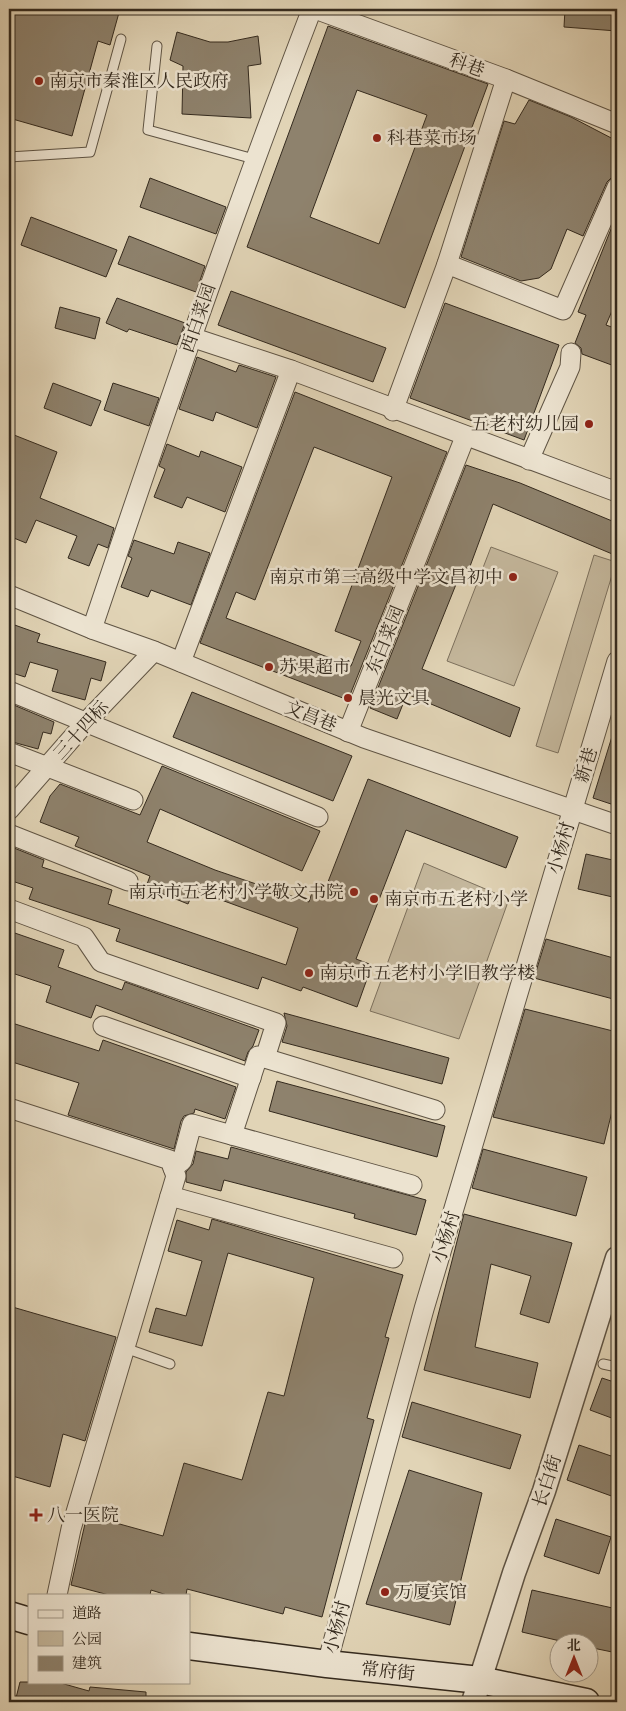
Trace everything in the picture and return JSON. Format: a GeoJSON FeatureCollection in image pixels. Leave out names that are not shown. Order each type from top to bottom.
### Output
{"type":"FeatureCollection","features":[{"type":"Feature","properties":{"kind":"main road"},"geometry":{"type":"LineString","coordinates":[[9,1615],[28,1621]]}},
{"type":"Feature","properties":{"kind":"main road","name":"常府街"},"geometry":{"type":"LineString","coordinates":[[190,1646],[327,1664],[477,1691],[586,1702]]}},
{"type":"Feature","properties":{"kind":"street","name":"科巷"},"geometry":{"type":"LineString","coordinates":[[313,9],[506,79],[617,124]]}},
{"type":"Feature","properties":{"kind":"street","name":"西白菜园"},"geometry":{"type":"LineString","coordinates":[[92,629],[254,160],[313,9]]}},
{"type":"Feature","properties":{"kind":"street"},"geometry":{"type":"LineString","coordinates":[[394,410],[448,264],[506,79]]}},
{"type":"Feature","properties":{"kind":"street"},"geometry":{"type":"LineString","coordinates":[[448,264],[563,310],[617,187]]}},
{"type":"Feature","properties":{"kind":"street"},"geometry":{"type":"LineString","coordinates":[[191,338],[291,370],[465,437],[617,492]]}},
{"type":"Feature","properties":{"kind":"street"},"geometry":{"type":"LineString","coordinates":[[529,460],[570,367],[571,353]]}},
{"type":"Feature","properties":{"kind":"street"},"geometry":{"type":"LineString","coordinates":[[181,662],[291,370]]}},
{"type":"Feature","properties":{"kind":"street","name":"东白菜园"},"geometry":{"type":"LineString","coordinates":[[348,732],[465,437]]}},
{"type":"Feature","properties":{"kind":"street","name":"文昌巷"},"geometry":{"type":"LineString","coordinates":[[9,595],[92,629],[154,651],[348,732],[571,811],[617,825]]}},
{"type":"Feature","properties":{"kind":"street","name":"三十四标"},"geometry":{"type":"LineString","coordinates":[[9,810],[87,721],[154,651]]}},
{"type":"Feature","properties":{"kind":"street","name":"新巷"},"geometry":{"type":"LineString","coordinates":[[571,811],[617,661]]}},
{"type":"Feature","properties":{"kind":"street"},"geometry":{"type":"LineString","coordinates":[[9,691],[87,721],[318,817]]}},
{"type":"Feature","properties":{"kind":"street"},"geometry":{"type":"LineString","coordinates":[[9,752],[134,800]]}},
{"type":"Feature","properties":{"kind":"street","name":"小杨村"},"geometry":{"type":"LineString","coordinates":[[327,1664],[424,1309],[571,811]]}},
{"type":"Feature","properties":{"kind":"street"},"geometry":{"type":"LineString","coordinates":[[9,834],[128,881]]}},
{"type":"Feature","properties":{"kind":"street"},"geometry":{"type":"LineString","coordinates":[[9,909],[84,937],[101,962],[276,1023],[265,1058]]}},
{"type":"Feature","properties":{"kind":"street"},"geometry":{"type":"LineString","coordinates":[[103,1026],[251,1078]]}},
{"type":"Feature","properties":{"kind":"street"},"geometry":{"type":"LineString","coordinates":[[232,1135],[258,1056],[435,1110]]}},
{"type":"Feature","properties":{"kind":"street"},"geometry":{"type":"LineString","coordinates":[[9,1108],[170,1160],[176,1176],[71,1529],[57,1594]]}},
{"type":"Feature","properties":{"kind":"street"},"geometry":{"type":"LineString","coordinates":[[173,1168],[182,1161],[192,1124],[412,1185]]}},
{"type":"Feature","properties":{"kind":"street"},"geometry":{"type":"LineString","coordinates":[[170,1196],[394,1258]]}},
{"type":"Feature","properties":{"kind":"street","name":"长白街"},"geometry":{"type":"LineString","coordinates":[[477,1691],[514,1573],[544,1491],[617,1258]]}},
{"type":"Feature","properties":{"kind":"lane"},"geometry":{"type":"LineString","coordinates":[[9,157],[90,152],[122,39]]}},
{"type":"Feature","properties":{"kind":"lane"},"geometry":{"type":"LineString","coordinates":[[157,46],[148,130],[254,160]]}},
{"type":"Feature","properties":{"kind":"lane"},"geometry":{"type":"LineString","coordinates":[[125,1348],[170,1364]]}},
{"type":"Feature","properties":{"kind":"lane"},"geometry":{"type":"LineString","coordinates":[[603,1364],[617,1367]]}},
{"type":"Feature","properties":{"kind":"green space"},"geometry":{"type":"Polygon","coordinates":[[[491,547],[558,572],[514,686],[447,661],[491,547]]]}},
{"type":"Feature","properties":{"kind":"green space"},"geometry":{"type":"Polygon","coordinates":[[[594,555],[616,562],[558,753],[536,746],[594,555]]]}},
{"type":"Feature","properties":{"kind":"green space"},"geometry":{"type":"Polygon","coordinates":[[[424,863],[509,899],[459,1039],[370,1011],[424,863]]]}},
{"type":"Feature","properties":{"kind":"building"},"geometry":{"type":"Polygon","coordinates":[[[9,9],[120,9],[110,45],[98,41],[72,136],[9,118],[9,9]]]}},
{"type":"Feature","properties":{"kind":"building"},"geometry":{"type":"Polygon","coordinates":[[[565,9],[617,9],[617,31],[564,27],[565,9]]]}},
{"type":"Feature","properties":{"kind":"building","name":"科巷菜市场"},"geometry":{"type":"Polygon","coordinates":[[[328,26],[488,84],[405,308],[247,247],[328,26]],[[357,90],[310,217],[379,244],[427,115],[357,90]]]}},
{"type":"Feature","properties":{"kind":"building"},"geometry":{"type":"Polygon","coordinates":[[[177,32],[210,42],[228,42],[258,36],[261,64],[248,66],[251,118],[182,114],[183,66],[170,60],[177,32]]]}},
{"type":"Feature","properties":{"kind":"building"},"geometry":{"type":"Polygon","coordinates":[[[529,100],[571,117],[617,141],[617,176],[607,182],[583,236],[567,229],[551,269],[539,278],[521,281],[461,257],[504,121],[515,124],[529,100]]]}},
{"type":"Feature","properties":{"kind":"building"},"geometry":{"type":"Polygon","coordinates":[[[150,178],[226,207],[216,234],[140,207],[150,178]]]}},
{"type":"Feature","properties":{"kind":"building"},"geometry":{"type":"Polygon","coordinates":[[[617,214],[617,299],[606,325],[617,329],[617,367],[582,354],[581,348],[575,343],[586,315],[578,312],[617,214]]]}},
{"type":"Feature","properties":{"kind":"building"},"geometry":{"type":"Polygon","coordinates":[[[31,217],[117,250],[106,277],[21,245],[31,217]]]}},
{"type":"Feature","properties":{"kind":"building"},"geometry":{"type":"Polygon","coordinates":[[[129,236],[205,266],[196,292],[118,264],[129,236]]]}},
{"type":"Feature","properties":{"kind":"building"},"geometry":{"type":"Polygon","coordinates":[[[231,291],[386,348],[373,382],[218,325],[231,291]]]}},
{"type":"Feature","properties":{"kind":"building"},"geometry":{"type":"Polygon","coordinates":[[[117,298],[185,323],[177,345],[129,329],[127,332],[106,323],[117,298]]]}},
{"type":"Feature","properties":{"kind":"building"},"geometry":{"type":"Polygon","coordinates":[[[445,303],[559,345],[524,440],[410,398],[445,303]]]}},
{"type":"Feature","properties":{"kind":"building"},"geometry":{"type":"Polygon","coordinates":[[[60,307],[100,318],[95,339],[55,328],[60,307]]]}},
{"type":"Feature","properties":{"kind":"building"},"geometry":{"type":"Polygon","coordinates":[[[197,357],[236,372],[239,365],[276,377],[257,428],[216,412],[213,421],[179,409],[197,357]]]}},
{"type":"Feature","properties":{"kind":"building"},"geometry":{"type":"Polygon","coordinates":[[[53,383],[101,401],[91,426],[44,408],[53,383]]]}},
{"type":"Feature","properties":{"kind":"building"},"geometry":{"type":"Polygon","coordinates":[[[113,383],[159,398],[149,426],[104,410],[113,383]]]}},
{"type":"Feature","properties":{"kind":"building"},"geometry":{"type":"Polygon","coordinates":[[[295,392],[447,452],[348,700],[200,643],[295,392]],[[314,447],[255,600],[236,592],[226,618],[351,666],[361,641],[335,631],[392,477],[314,447]]]}},
{"type":"Feature","properties":{"kind":"building"},"geometry":{"type":"Polygon","coordinates":[[[9,433],[57,452],[40,498],[114,528],[108,548],[98,544],[89,566],[68,558],[77,536],[36,520],[26,543],[9,536],[9,433]]]}},
{"type":"Feature","properties":{"kind":"building"},"geometry":{"type":"Polygon","coordinates":[[[167,444],[199,457],[201,451],[242,467],[225,512],[187,497],[182,508],[154,497],[165,469],[159,466],[167,444]]]}},
{"type":"Feature","properties":{"kind":"building"},"geometry":{"type":"Polygon","coordinates":[[[466,465],[520,483],[617,523],[617,556],[493,504],[469,569],[463,567],[422,669],[520,708],[510,737],[407,694],[397,719],[370,708],[466,465]]]}},
{"type":"Feature","properties":{"kind":"building"},"geometry":{"type":"Polygon","coordinates":[[[134,540],[174,554],[178,542],[210,553],[191,605],[151,590],[148,597],[121,587],[132,558],[128,556],[134,540]]]}},
{"type":"Feature","properties":{"kind":"building"},"geometry":{"type":"Polygon","coordinates":[[[9,623],[40,634],[37,642],[106,662],[101,681],[91,678],[85,700],[52,691],[58,670],[30,662],[25,677],[9,672],[9,623]]]}},
{"type":"Feature","properties":{"kind":"building"},"geometry":{"type":"Polygon","coordinates":[[[192,692],[352,756],[333,801],[173,737],[192,692]]]}},
{"type":"Feature","properties":{"kind":"building"},"geometry":{"type":"Polygon","coordinates":[[[9,703],[54,722],[51,734],[43,732],[38,749],[9,741],[9,703]]]}},
{"type":"Feature","properties":{"kind":"building"},"geometry":{"type":"Polygon","coordinates":[[[614,730],[617,730],[617,806],[593,798],[614,730]]]}},
{"type":"Feature","properties":{"kind":"building"},"geometry":{"type":"Polygon","coordinates":[[[162,766],[320,831],[302,871],[160,809],[147,842],[215,870],[309,902],[315,883],[326,887],[368,779],[518,837],[506,868],[406,830],[356,959],[372,965],[357,1007],[303,987],[301,991],[262,977],[258,989],[116,941],[120,929],[29,899],[33,888],[9,880],[9,846],[44,860],[42,867],[112,890],[108,904],[286,965],[298,928],[194,890],[188,904],[146,887],[150,876],[75,846],[79,837],[40,822],[50,796],[60,784],[140,815],[162,766]]]}},
{"type":"Feature","properties":{"kind":"building"},"geometry":{"type":"Polygon","coordinates":[[[586,854],[617,861],[617,898],[578,889],[586,854]]]}},
{"type":"Feature","properties":{"kind":"building"},"geometry":{"type":"Polygon","coordinates":[[[9,931],[64,950],[58,967],[122,990],[125,982],[259,1030],[253,1046],[248,1052],[245,1061],[96,1005],[91,1018],[46,1002],[51,986],[9,972],[9,931]]]}},
{"type":"Feature","properties":{"kind":"building"},"geometry":{"type":"Polygon","coordinates":[[[546,939],[617,959],[617,1000],[534,978],[546,939]]]}},
{"type":"Feature","properties":{"kind":"building"},"geometry":{"type":"Polygon","coordinates":[[[525,1009],[617,1032],[617,1091],[604,1144],[493,1117],[525,1009]]]}},
{"type":"Feature","properties":{"kind":"building"},"geometry":{"type":"Polygon","coordinates":[[[284,1013],[449,1058],[442,1084],[282,1042],[287,1026],[284,1013]]]}},
{"type":"Feature","properties":{"kind":"building"},"geometry":{"type":"Polygon","coordinates":[[[9,1022],[99,1051],[103,1040],[236,1087],[225,1119],[195,1109],[194,1113],[184,1116],[181,1121],[174,1149],[68,1115],[79,1083],[9,1061],[9,1022]]]}},
{"type":"Feature","properties":{"kind":"building"},"geometry":{"type":"Polygon","coordinates":[[[277,1081],[445,1126],[437,1157],[269,1111],[277,1081]]]}},
{"type":"Feature","properties":{"kind":"building"},"geometry":{"type":"Polygon","coordinates":[[[231,1147],[426,1200],[416,1235],[354,1218],[355,1214],[224,1180],[221,1191],[186,1182],[186,1172],[193,1164],[196,1151],[228,1159],[231,1147]]]}},
{"type":"Feature","properties":{"kind":"building"},"geometry":{"type":"Polygon","coordinates":[[[483,1149],[587,1177],[576,1216],[472,1188],[483,1149]]]}},
{"type":"Feature","properties":{"kind":"building"},"geometry":{"type":"Polygon","coordinates":[[[464,1214],[572,1243],[549,1323],[520,1314],[531,1276],[491,1264],[475,1347],[538,1363],[530,1398],[424,1370],[464,1214]]]}},
{"type":"Feature","properties":{"kind":"building"},"geometry":{"type":"Polygon","coordinates":[[[212,1219],[403,1275],[385,1337],[389,1338],[367,1418],[374,1420],[322,1617],[285,1607],[283,1614],[187,1589],[186,1594],[164,1594],[151,1590],[150,1594],[105,1594],[71,1585],[87,1515],[163,1536],[184,1463],[242,1480],[268,1392],[284,1396],[314,1278],[228,1253],[202,1346],[149,1332],[156,1308],[186,1316],[202,1261],[168,1251],[177,1220],[209,1230],[212,1219]]]}},
{"type":"Feature","properties":{"kind":"building","name":"八一医院"},"geometry":{"type":"Polygon","coordinates":[[[9,1306],[116,1337],[85,1441],[63,1434],[50,1487],[9,1475],[9,1306]]]}},
{"type":"Feature","properties":{"kind":"building"},"geometry":{"type":"Polygon","coordinates":[[[602,1378],[617,1383],[617,1420],[590,1410],[602,1378]]]}},
{"type":"Feature","properties":{"kind":"building"},"geometry":{"type":"Polygon","coordinates":[[[412,1402],[521,1435],[510,1469],[402,1437],[412,1402]]]}},
{"type":"Feature","properties":{"kind":"building"},"geometry":{"type":"Polygon","coordinates":[[[579,1445],[617,1458],[617,1498],[567,1480],[579,1445]]]}},
{"type":"Feature","properties":{"kind":"building"},"geometry":{"type":"Polygon","coordinates":[[[409,1470],[482,1493],[450,1625],[366,1604],[409,1470]]]}},
{"type":"Feature","properties":{"kind":"building"},"geometry":{"type":"Polygon","coordinates":[[[556,1519],[611,1537],[599,1574],[544,1556],[556,1519]]]}},
{"type":"Feature","properties":{"kind":"building"},"geometry":{"type":"Polygon","coordinates":[[[532,1590],[617,1609],[617,1653],[598,1649],[598,1634],[548,1634],[548,1638],[522,1632],[532,1590]]]}},
{"type":"Feature","properties":{"kind":"building"},"geometry":{"type":"Polygon","coordinates":[[[20,1682],[28,1682],[28,1684],[64,1684],[89,1691],[90,1687],[146,1692],[146,1702],[15,1702],[20,1682]]]}},
{"type":"Feature","properties":{"kind":"place","name":"南京市秦淮区人民政府"},"geometry":{"type":"Point","coordinates":[39,81]}},
{"type":"Feature","properties":{"kind":"place","name":"科巷菜市场"},"geometry":{"type":"Point","coordinates":[377,138]}},
{"type":"Feature","properties":{"kind":"place","name":"五老村幼儿园"},"geometry":{"type":"Point","coordinates":[589,424]}},
{"type":"Feature","properties":{"kind":"place","name":"南京市第三高级中学文昌初中"},"geometry":{"type":"Point","coordinates":[513,577]}},
{"type":"Feature","properties":{"kind":"place","name":"苏果超市"},"geometry":{"type":"Point","coordinates":[269,667]}},
{"type":"Feature","properties":{"kind":"place","name":"晨光文具"},"geometry":{"type":"Point","coordinates":[348,698]}},
{"type":"Feature","properties":{"kind":"place","name":"南京市五老村小学敬文书院"},"geometry":{"type":"Point","coordinates":[354,892]}},
{"type":"Feature","properties":{"kind":"place","name":"南京市五老村小学"},"geometry":{"type":"Point","coordinates":[374,899]}},
{"type":"Feature","properties":{"kind":"place","name":"南京市五老村小学旧教学楼"},"geometry":{"type":"Point","coordinates":[309,973]}},
{"type":"Feature","properties":{"kind":"place","name":"八一医院"},"geometry":{"type":"Point","coordinates":[36,1515]}},
{"type":"Feature","properties":{"kind":"place","name":"万厦宾馆"},"geometry":{"type":"Point","coordinates":[385,1592]}}]}
